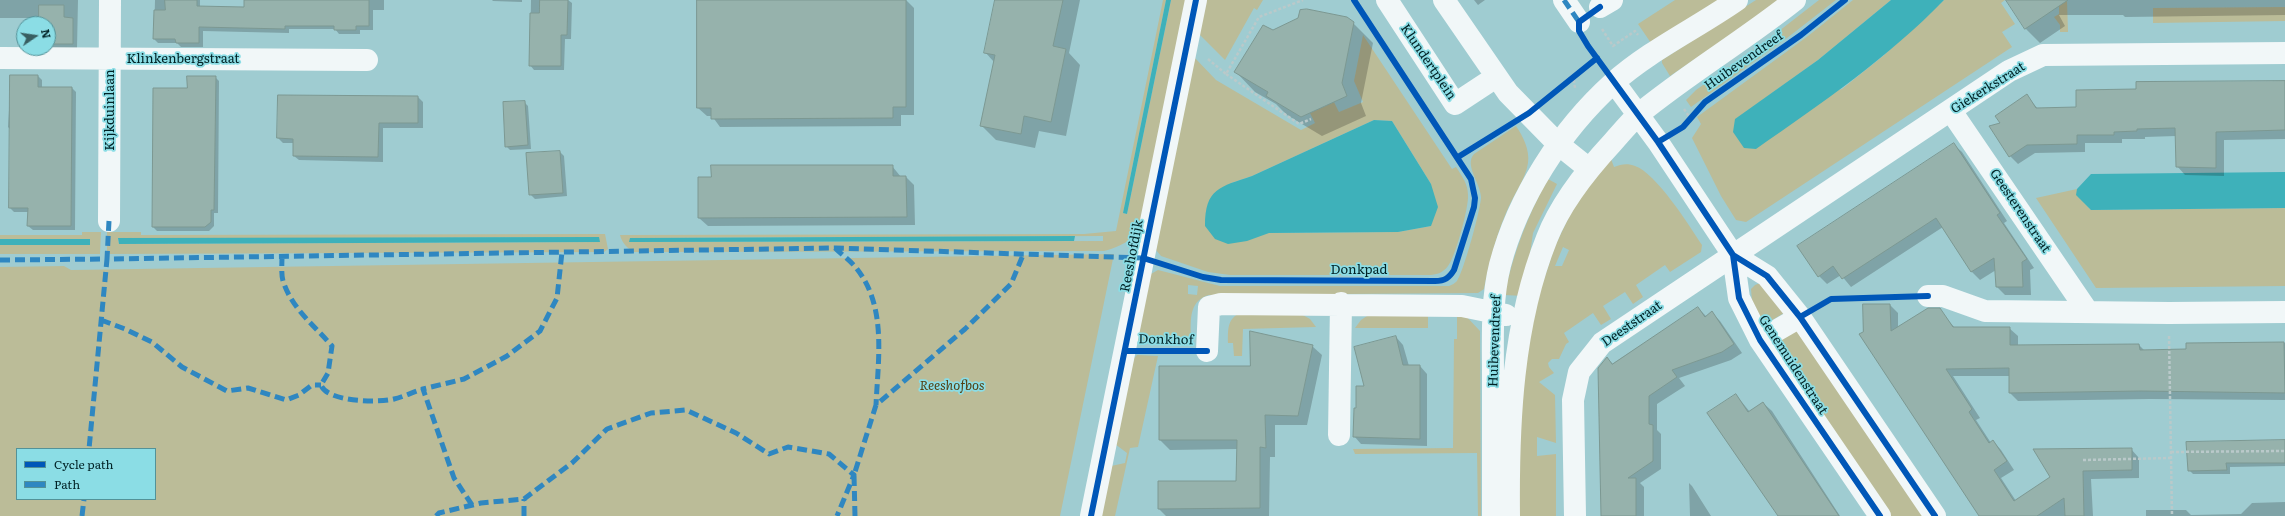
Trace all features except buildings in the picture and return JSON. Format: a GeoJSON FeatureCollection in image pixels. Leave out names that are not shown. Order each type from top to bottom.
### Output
{"type":"FeatureCollection","features":[{"type":"Feature","properties":{"kind":"street","name":"Kijkduinlaan"},"geometry":{"type":"LineString","coordinates":[[109,221],[110,0]]}},
{"type":"Feature","properties":{"kind":"street","name":"Reeshofdijk"},"geometry":{"type":"LineString","coordinates":[[1091,516],[1196,0]]}},
{"type":"Feature","properties":{"kind":"street","name":"Klundertplein"},"geometry":{"type":"LineString","coordinates":[[1387,0],[1455,104],[1496,77]]}},
{"type":"Feature","properties":{"kind":"street"},"geometry":{"type":"LineString","coordinates":[[1444,0],[1496,77],[1508,92],[1558,144],[1588,168]]}},
{"type":"Feature","properties":{"kind":"street"},"geometry":{"type":"LineString","coordinates":[[1564,0],[1579,22]]}},
{"type":"Feature","properties":{"kind":"street","name":"Huibevendreef"},"geometry":{"type":"LineString","coordinates":[[1493,516],[1493,312],[1500,266],[1513,224],[1558,144],[1585,111],[1614,82],[1737,0]]}},
{"type":"Feature","properties":{"kind":"street","name":"Huibevendreef"},"geometry":{"type":"LineString","coordinates":[[1509,516],[1511,397],[1524,320],[1547,237],[1571,194],[1588,168],[1638,115],[1758,29],[1795,0]]}},
{"type":"Feature","properties":{"kind":"street","name":"Giekerkstraat"},"geometry":{"type":"LineString","coordinates":[[1733,256],[2009,71],[2043,56],[2285,53]]}},
{"type":"Feature","properties":{"kind":"street","name":"Klinkenbergstraat"},"geometry":{"type":"LineString","coordinates":[[0,58],[367,60]]}},
{"type":"Feature","properties":{"kind":"street"},"geometry":{"type":"LineString","coordinates":[[1614,82],[1733,256],[1767,276],[1800,317],[1935,516]]}},
{"type":"Feature","properties":{"kind":"street","name":"Geesterenstraat"},"geometry":{"type":"LineString","coordinates":[[1951,111],[2088,312]]}},
{"type":"Feature","properties":{"kind":"street","name":"Genemuidenstraat"},"geometry":{"type":"LineString","coordinates":[[1733,256],[1739,298],[1760,340],[1880,516]]}},
{"type":"Feature","properties":{"kind":"street","name":"Deeststraat"},"geometry":{"type":"LineString","coordinates":[[1575,516],[1573,400],[1579,372],[1602,343],[1733,256]]}},
{"type":"Feature","properties":{"kind":"street"},"geometry":{"type":"LineString","coordinates":[[1928,296],[1943,296],[1985,311],[2168,313],[2285,312]]}},
{"type":"Feature","properties":{"kind":"street"},"geometry":{"type":"LineString","coordinates":[[1339,435],[1341,303]]}},
{"type":"Feature","properties":{"kind":"street","name":"Donkhof"},"geometry":{"type":"LineString","coordinates":[[1207,351],[1209,307],[1221,304],[1341,303],[1462,306],[1524,320]]}},
{"type":"Feature","properties":{"kind":"street"},"geometry":{"type":"LineString","coordinates":[[1760,340],[1800,317]]}},
{"type":"Feature","properties":{"kind":"path"},"geometry":{"type":"LineString","coordinates":[[1226,74],[1260,17],[1303,0]]}},
{"type":"Feature","properties":{"kind":"path"},"geometry":{"type":"LineString","coordinates":[[1188,43],[1226,74],[1299,124],[1311,119]]}},
{"type":"Feature","properties":{"kind":"path"},"geometry":{"type":"LineString","coordinates":[[1567,80],[1579,71]]}},
{"type":"Feature","properties":{"kind":"path"},"geometry":{"type":"LineString","coordinates":[[1687,123],[1694,112]]}},
{"type":"Feature","properties":{"kind":"path"},"geometry":{"type":"LineString","coordinates":[[2168,313],[2172,516]]}},
{"type":"Feature","properties":{"kind":"path"},"geometry":{"type":"LineString","coordinates":[[2171,452],[2285,451]]}},
{"type":"Feature","properties":{"kind":"path"},"geometry":{"type":"LineString","coordinates":[[2083,460],[2171,458]]}},
{"type":"Feature","properties":{"kind":"green space"},"geometry":{"type":"Polygon","coordinates":[[[1163,0],[1166,0],[1123,213],[1127,214],[1171,0],[1186,0],[1140,226],[1134,236],[1115,248],[1104,251],[634,252],[625,245],[620,235],[1084,234],[1116,231],[1163,0]],[[1103,236],[630,238],[630,242],[1103,241],[1103,236]]]}},
{"type":"Feature","properties":{"kind":"green space"},"geometry":{"type":"Polygon","coordinates":[[[1205,0],[1263,0],[1257,10],[1254,8],[1225,60],[1198,33],[1205,0]]]}},
{"type":"Feature","properties":{"kind":"green space"},"geometry":{"type":"Polygon","coordinates":[[[1675,0],[1725,0],[1653,46],[1638,24],[1675,0]]]}},
{"type":"Feature","properties":{"kind":"green space"},"geometry":{"type":"Polygon","coordinates":[[[1756,0],[1783,0],[1670,76],[1662,63],[1662,60],[1756,0]]]}},
{"type":"Feature","properties":{"kind":"green space"},"geometry":{"type":"Polygon","coordinates":[[[1819,0],[1836,0],[1787,38],[1691,107],[1686,100],[1696,90],[1770,38],[1819,0]]]}},
{"type":"Feature","properties":{"kind":"green space"},"geometry":{"type":"Polygon","coordinates":[[[1853,0],[1891,0],[1818,60],[1736,119],[1842,89],[1883,56],[1944,0],[2005,0],[2001,3],[2015,24],[2002,32],[2012,47],[1746,222],[1736,220],[1721,196],[1692,138],[1701,124],[1697,117],[1808,36],[1853,0]]]}},
{"type":"Feature","properties":{"kind":"green space"},"geometry":{"type":"Polygon","coordinates":[[[2059,0],[2067,0],[2068,32],[2060,32],[2060,25],[2054,17],[2059,14],[2059,0]]]}},
{"type":"Feature","properties":{"kind":"green space"},"geometry":{"type":"Polygon","coordinates":[[[2285,7],[2285,21],[2153,23],[2153,8],[2285,7]]]}},
{"type":"Feature","properties":{"kind":"green space"},"geometry":{"type":"Polygon","coordinates":[[[1363,35],[1452,169],[1456,167],[1464,180],[1467,187],[1468,201],[1464,221],[1451,261],[1442,272],[1428,275],[1230,275],[1208,272],[1161,256],[1156,250],[1194,57],[1216,80],[1301,130],[1315,123],[1310,113],[1334,102],[1339,112],[1363,102],[1354,81],[1363,35]],[[1374,120],[1252,176],[1231,183],[1269,233],[1398,232],[1431,226],[1431,184],[1392,121],[1374,120]]]}},
{"type":"Feature","properties":{"kind":"green space"},"geometry":{"type":"Polygon","coordinates":[[[1516,126],[1525,143],[1528,153],[1528,163],[1525,175],[1499,231],[1484,289],[1478,293],[1209,295],[1197,302],[1194,308],[1191,321],[1191,342],[1141,342],[1138,340],[1149,275],[1158,270],[1220,286],[1452,285],[1457,281],[1464,265],[1472,239],[1480,203],[1480,191],[1473,174],[1471,163],[1471,158],[1474,154],[1516,126]],[[1188,285],[1188,294],[1197,295],[1198,286],[1188,285]]]}},
{"type":"Feature","properties":{"kind":"green space"},"geometry":{"type":"Polygon","coordinates":[[[1611,159],[1614,167],[1630,164],[1652,178],[1672,201],[1702,245],[1701,252],[1670,272],[1665,265],[1636,285],[1643,297],[1633,304],[1625,292],[1603,306],[1611,319],[1601,325],[1593,313],[1564,333],[1569,342],[1566,344],[1559,359],[1552,359],[1548,363],[1549,367],[1554,373],[1539,382],[1555,395],[1556,443],[1537,437],[1537,456],[1556,454],[1556,516],[1516,516],[1515,454],[1530,321],[1555,246],[1575,204],[1611,159]],[[1563,247],[1555,266],[1562,266],[1569,250],[1563,247]]]}},
{"type":"Feature","properties":{"kind":"green space"},"geometry":{"type":"Polygon","coordinates":[[[1548,179],[1557,184],[1533,233],[1524,296],[1504,295],[1512,264],[1522,235],[1540,193],[1548,179]]]}},
{"type":"Feature","properties":{"kind":"green space"},"geometry":{"type":"Polygon","coordinates":[[[2077,189],[2077,195],[2091,210],[2285,208],[2285,286],[2096,288],[2036,198],[2077,189]]]}},
{"type":"Feature","properties":{"kind":"green space"},"geometry":{"type":"Polygon","coordinates":[[[82,232],[101,232],[100,254],[0,254],[0,245],[90,244],[89,239],[0,239],[0,235],[82,235],[82,232]]]}},
{"type":"Feature","properties":{"kind":"green space"},"geometry":{"type":"Polygon","coordinates":[[[107,232],[141,232],[141,235],[605,234],[608,249],[604,252],[107,254],[107,232]],[[599,237],[118,239],[119,244],[599,242],[599,237]]]}},
{"type":"Feature","properties":{"kind":"green space","name":"Reeshofbos"},"geometry":{"type":"Polygon","coordinates":[[[1114,254],[1060,516],[0,516],[0,267],[64,266],[71,270],[1114,254]]]}},
{"type":"Feature","properties":{"kind":"green space"},"geometry":{"type":"Polygon","coordinates":[[[1760,283],[1784,313],[1769,322],[1760,319],[1752,301],[1751,289],[1760,283]]]}},
{"type":"Feature","properties":{"kind":"green space"},"geometry":{"type":"Polygon","coordinates":[[[1428,313],[1428,328],[1355,328],[1361,320],[1370,314],[1428,313]]]}},
{"type":"Feature","properties":{"kind":"green space"},"geometry":{"type":"Polygon","coordinates":[[[1457,313],[1464,314],[1480,331],[1481,516],[1478,516],[1477,453],[1355,454],[1353,449],[1453,448],[1454,339],[1457,339],[1457,313]]]}},
{"type":"Feature","properties":{"kind":"green space"},"geometry":{"type":"Polygon","coordinates":[[[1238,314],[1301,314],[1310,319],[1316,327],[1243,329],[1242,356],[1234,356],[1233,343],[1228,343],[1228,330],[1232,319],[1238,314]]]}},
{"type":"Feature","properties":{"kind":"green space"},"geometry":{"type":"Polygon","coordinates":[[[1798,328],[1927,516],[1889,516],[1778,348],[1778,341],[1798,328]]]}},
{"type":"Feature","properties":{"kind":"green space"},"geometry":{"type":"Polygon","coordinates":[[[1137,355],[1158,356],[1138,447],[1130,448],[1115,516],[1100,516],[1111,466],[1125,463],[1127,453],[1115,444],[1134,358],[1137,355]]]}},
{"type":"Feature","properties":{"kind":"water"},"geometry":{"type":"Polygon","coordinates":[[[1166,0],[1171,0],[1127,214],[1123,213],[1166,0]]]}},
{"type":"Feature","properties":{"kind":"water"},"geometry":{"type":"Polygon","coordinates":[[[1891,0],[1944,0],[1901,41],[1830,97],[1756,149],[1744,148],[1733,132],[1735,119],[1818,60],[1891,0]]]}},
{"type":"Feature","properties":{"kind":"water"},"geometry":{"type":"Polygon","coordinates":[[[1374,120],[1392,121],[1431,184],[1438,207],[1431,226],[1398,232],[1269,233],[1247,241],[1228,244],[1215,239],[1205,226],[1208,204],[1211,196],[1216,191],[1374,120]]]}},
{"type":"Feature","properties":{"kind":"water"},"geometry":{"type":"Polygon","coordinates":[[[2285,172],[2285,208],[2091,210],[2076,195],[2077,189],[2091,174],[2285,172]]]}},
{"type":"Feature","properties":{"kind":"water"},"geometry":{"type":"Polygon","coordinates":[[[1075,236],[1074,241],[629,242],[630,238],[1075,236]]]}},
{"type":"Feature","properties":{"kind":"water"},"geometry":{"type":"Polygon","coordinates":[[[599,237],[600,242],[119,244],[118,238],[599,237]]]}},
{"type":"Feature","properties":{"kind":"water"},"geometry":{"type":"Polygon","coordinates":[[[0,239],[90,239],[90,245],[0,245],[0,239]]]}},
{"type":"Feature","properties":{"kind":"marked path"},"geometry":{"type":"LineString","coordinates":[[1564,0],[1579,22]]}},
{"type":"Feature","properties":{"kind":"marked path"},"geometry":{"type":"LineString","coordinates":[[109,221],[107,259],[835,248],[1143,258]]}},
{"type":"Feature","properties":{"kind":"marked path"},"geometry":{"type":"LineString","coordinates":[[835,248],[857,269],[867,284],[873,300],[877,317],[879,352],[876,405]]}},
{"type":"Feature","properties":{"kind":"marked path"},"geometry":{"type":"LineString","coordinates":[[472,505],[454,478],[423,389],[464,379],[507,356],[540,331],[557,298],[562,252]]}},
{"type":"Feature","properties":{"kind":"marked path"},"geometry":{"type":"LineString","coordinates":[[855,516],[854,475],[876,405],[965,329],[1011,284],[1023,255]]}},
{"type":"Feature","properties":{"kind":"marked path"},"geometry":{"type":"LineString","coordinates":[[282,256],[283,281],[287,291],[304,316],[332,346],[328,373],[321,385],[325,391],[343,398],[377,401],[394,399],[423,389]]}},
{"type":"Feature","properties":{"kind":"marked path"},"geometry":{"type":"LineString","coordinates":[[0,260],[107,259],[89,448]]}},
{"type":"Feature","properties":{"kind":"marked path"},"geometry":{"type":"LineString","coordinates":[[101,320],[125,329],[152,342],[182,367],[227,391],[248,388],[286,400],[299,395],[312,385],[321,385]]}},
{"type":"Feature","properties":{"kind":"marked path"},"geometry":{"type":"LineString","coordinates":[[436,516],[439,513],[481,503],[524,499],[572,463],[607,429],[651,413],[686,410],[736,433],[769,454],[788,447],[829,454],[854,475],[837,516]]}},
{"type":"Feature","properties":{"kind":"marked path"},"geometry":{"type":"LineString","coordinates":[[524,499],[524,516]]}},
{"type":"Feature","properties":{"kind":"marked path"},"geometry":{"type":"LineString","coordinates":[[82,516],[84,500]]}},
{"type":"Feature","properties":{"kind":"cycle path"},"geometry":{"type":"LineString","coordinates":[[1091,516],[1196,0]]}},
{"type":"Feature","properties":{"kind":"cycle path","name":"Donkpad"},"geometry":{"type":"LineString","coordinates":[[1143,258],[1203,277],[1221,280],[1435,281],[1444,280],[1450,275],[1454,270],[1474,207],[1475,198],[1471,179],[1354,0]]}},
{"type":"Feature","properties":{"kind":"cycle path"},"geometry":{"type":"LineString","coordinates":[[1658,142],[1683,127],[1705,102],[1801,35],[1845,0]]}},
{"type":"Feature","properties":{"kind":"cycle path"},"geometry":{"type":"LineString","coordinates":[[1600,7],[1579,22],[1579,31],[1588,46],[1658,142],[1733,255],[1767,276],[1800,317],[1935,516]]}},
{"type":"Feature","properties":{"kind":"cycle path"},"geometry":{"type":"LineString","coordinates":[[1458,157],[1529,113],[1597,58]]}},
{"type":"Feature","properties":{"kind":"cycle path"},"geometry":{"type":"LineString","coordinates":[[1733,255],[1739,298],[1760,340],[1880,516]]}},
{"type":"Feature","properties":{"kind":"cycle path"},"geometry":{"type":"LineString","coordinates":[[1800,317],[1831,299],[1928,296]]}},
{"type":"Feature","properties":{"kind":"cycle path"},"geometry":{"type":"LineString","coordinates":[[1125,351],[1207,351]]}}]}
